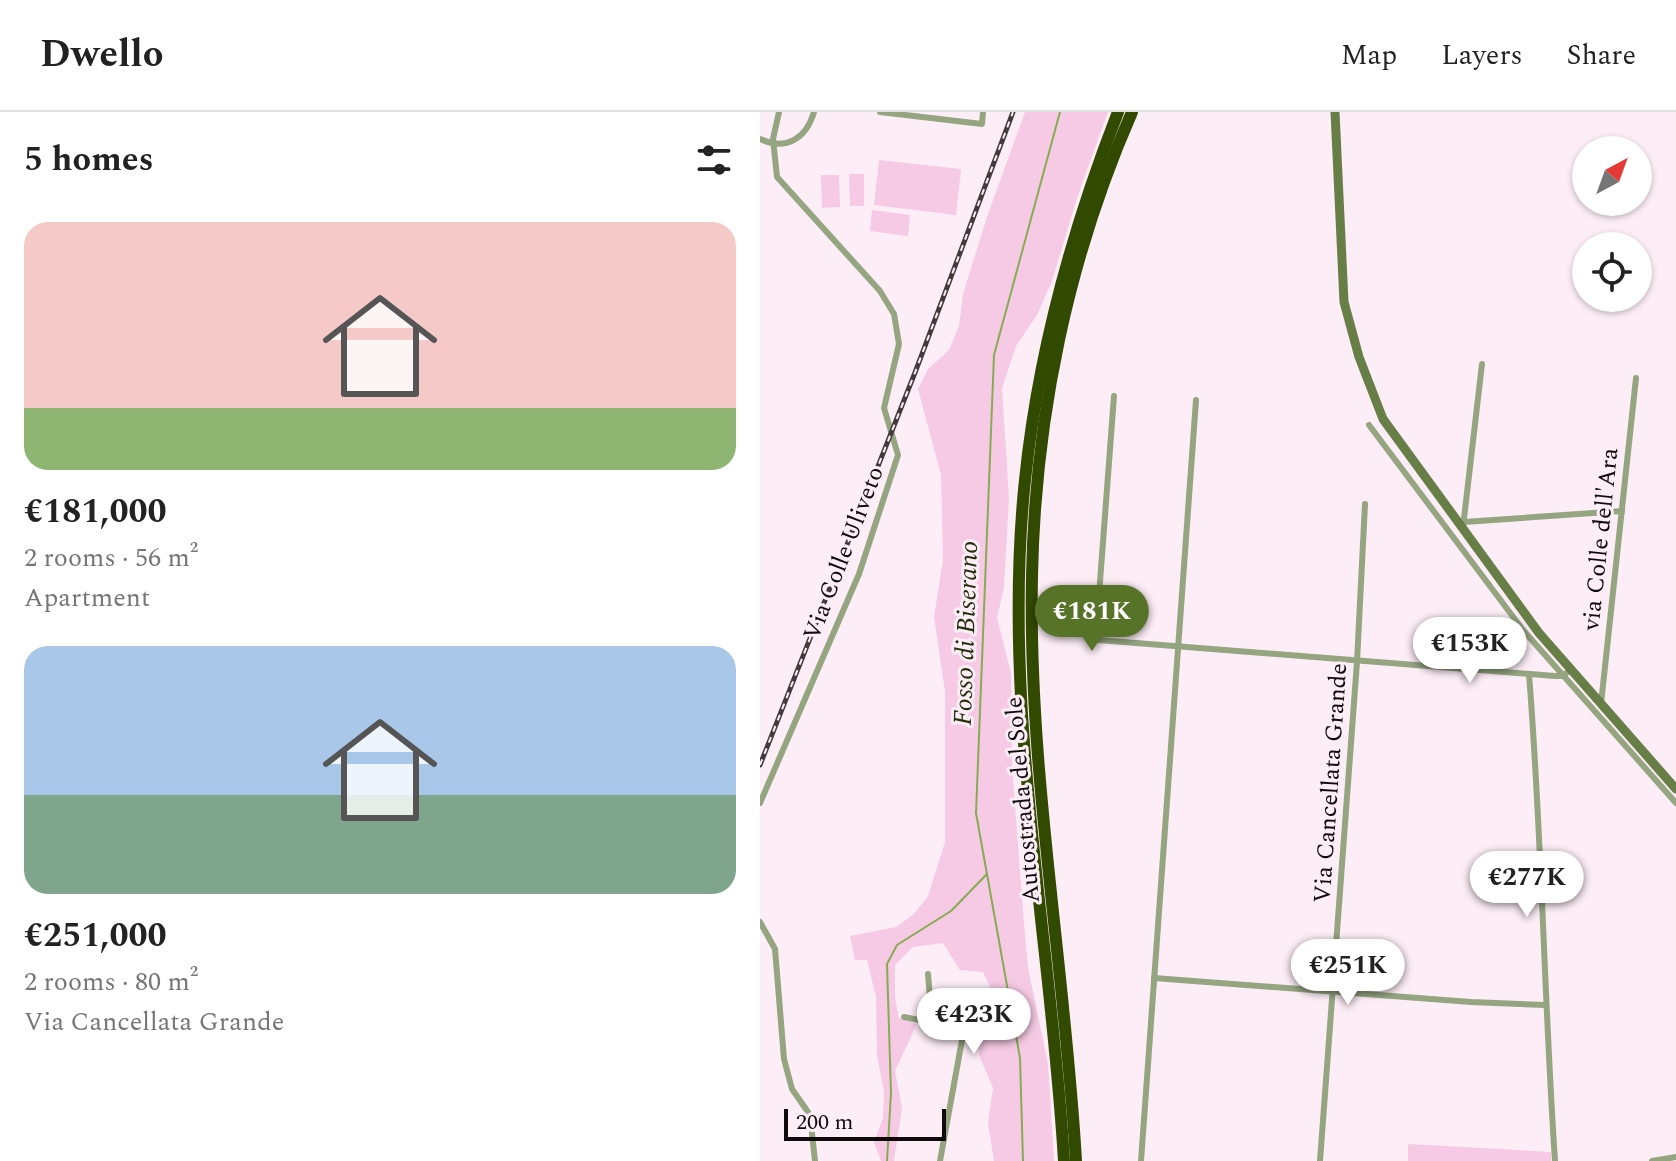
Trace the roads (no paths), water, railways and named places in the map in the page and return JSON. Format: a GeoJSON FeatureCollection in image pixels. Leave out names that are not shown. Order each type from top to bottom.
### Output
{"type":"FeatureCollection","features":[{"type":"Feature","properties":{"kind":"highway","name":"Autostrada del Sole"},"geometry":{"type":"LineString","coordinates":[[1064,1161],[1022,685],[1020,575],[1024,481],[1039,381],[1059,292],[1090,184],[1118,112]]}},
{"type":"Feature","properties":{"kind":"highway","name":"Autostrada del Sole"},"geometry":{"type":"LineString","coordinates":[[1076,1161],[1034,686],[1032,577],[1036,483],[1051,380],[1073,278],[1101,189],[1132,112]]}},
{"type":"Feature","properties":{"kind":"main road"},"geometry":{"type":"LineString","coordinates":[[1335,112],[1342,290],[1354,343],[1383,419],[1567,673],[1601,704],[1676,789]]}},
{"type":"Feature","properties":{"kind":"street","name":"Via Colle Uliveto"},"geometry":{"type":"LineString","coordinates":[[760,803],[859,574],[898,455],[884,408],[899,344],[894,314],[880,291],[777,177],[773,145],[779,112]]}},
{"type":"Feature","properties":{"kind":"street"},"geometry":{"type":"LineString","coordinates":[[760,139],[773,145],[789,144],[799,137],[814,112]]}},
{"type":"Feature","properties":{"kind":"street"},"geometry":{"type":"LineString","coordinates":[[880,112],[982,124],[983,112]]}},
{"type":"Feature","properties":{"kind":"street"},"geometry":{"type":"LineString","coordinates":[[1482,364],[1463,527],[1622,511]]}},
{"type":"Feature","properties":{"kind":"street","name":"via Colle dell'Ara"},"geometry":{"type":"LineString","coordinates":[[1601,704],[1636,378]]}},
{"type":"Feature","properties":{"kind":"street"},"geometry":{"type":"LineString","coordinates":[[1114,396],[1096,637],[1100,640],[1357,662],[1529,674],[1567,673]]}},
{"type":"Feature","properties":{"kind":"street"},"geometry":{"type":"LineString","coordinates":[[1141,1161],[1196,400]]}},
{"type":"Feature","properties":{"kind":"street"},"geometry":{"type":"LineString","coordinates":[[1369,425],[1504,606],[1567,673],[1676,803]]}},
{"type":"Feature","properties":{"kind":"street","name":"Via Cancellata Grande"},"geometry":{"type":"LineString","coordinates":[[1320,1161],[1357,662],[1365,504]]}},
{"type":"Feature","properties":{"kind":"street"},"geometry":{"type":"LineString","coordinates":[[1529,674],[1537,776],[1545,1005],[1555,1161]]}},
{"type":"Feature","properties":{"kind":"street"},"geometry":{"type":"LineString","coordinates":[[760,922],[777,956],[784,1059],[792,1089],[810,1115],[815,1161]]}},
{"type":"Feature","properties":{"kind":"street"},"geometry":{"type":"LineString","coordinates":[[928,974],[932,1022]]}},
{"type":"Feature","properties":{"kind":"street"},"geometry":{"type":"LineString","coordinates":[[1154,978],[1545,1005]]}},
{"type":"Feature","properties":{"kind":"street"},"geometry":{"type":"LineString","coordinates":[[904,1017],[964,1029],[940,1161]]}},
{"type":"Feature","properties":{"kind":"street"},"geometry":{"type":"LineString","coordinates":[[1652,1161],[1676,1157]]}},
{"type":"Feature","properties":{"kind":"waterway","name":"Fosso di Biserano"},"geometry":{"type":"LineString","coordinates":[[1023,1161],[1020,1058],[976,813],[994,355],[1060,112]]}},
{"type":"Feature","properties":{"kind":"waterway"},"geometry":{"type":"LineString","coordinates":[[887,1161],[891,1093],[887,964],[897,945],[951,911],[987,874]]}},
{"type":"Feature","properties":{"kind":"railway"},"geometry":{"type":"LineString","coordinates":[[760,765],[916,370],[1013,112]]}}]}
